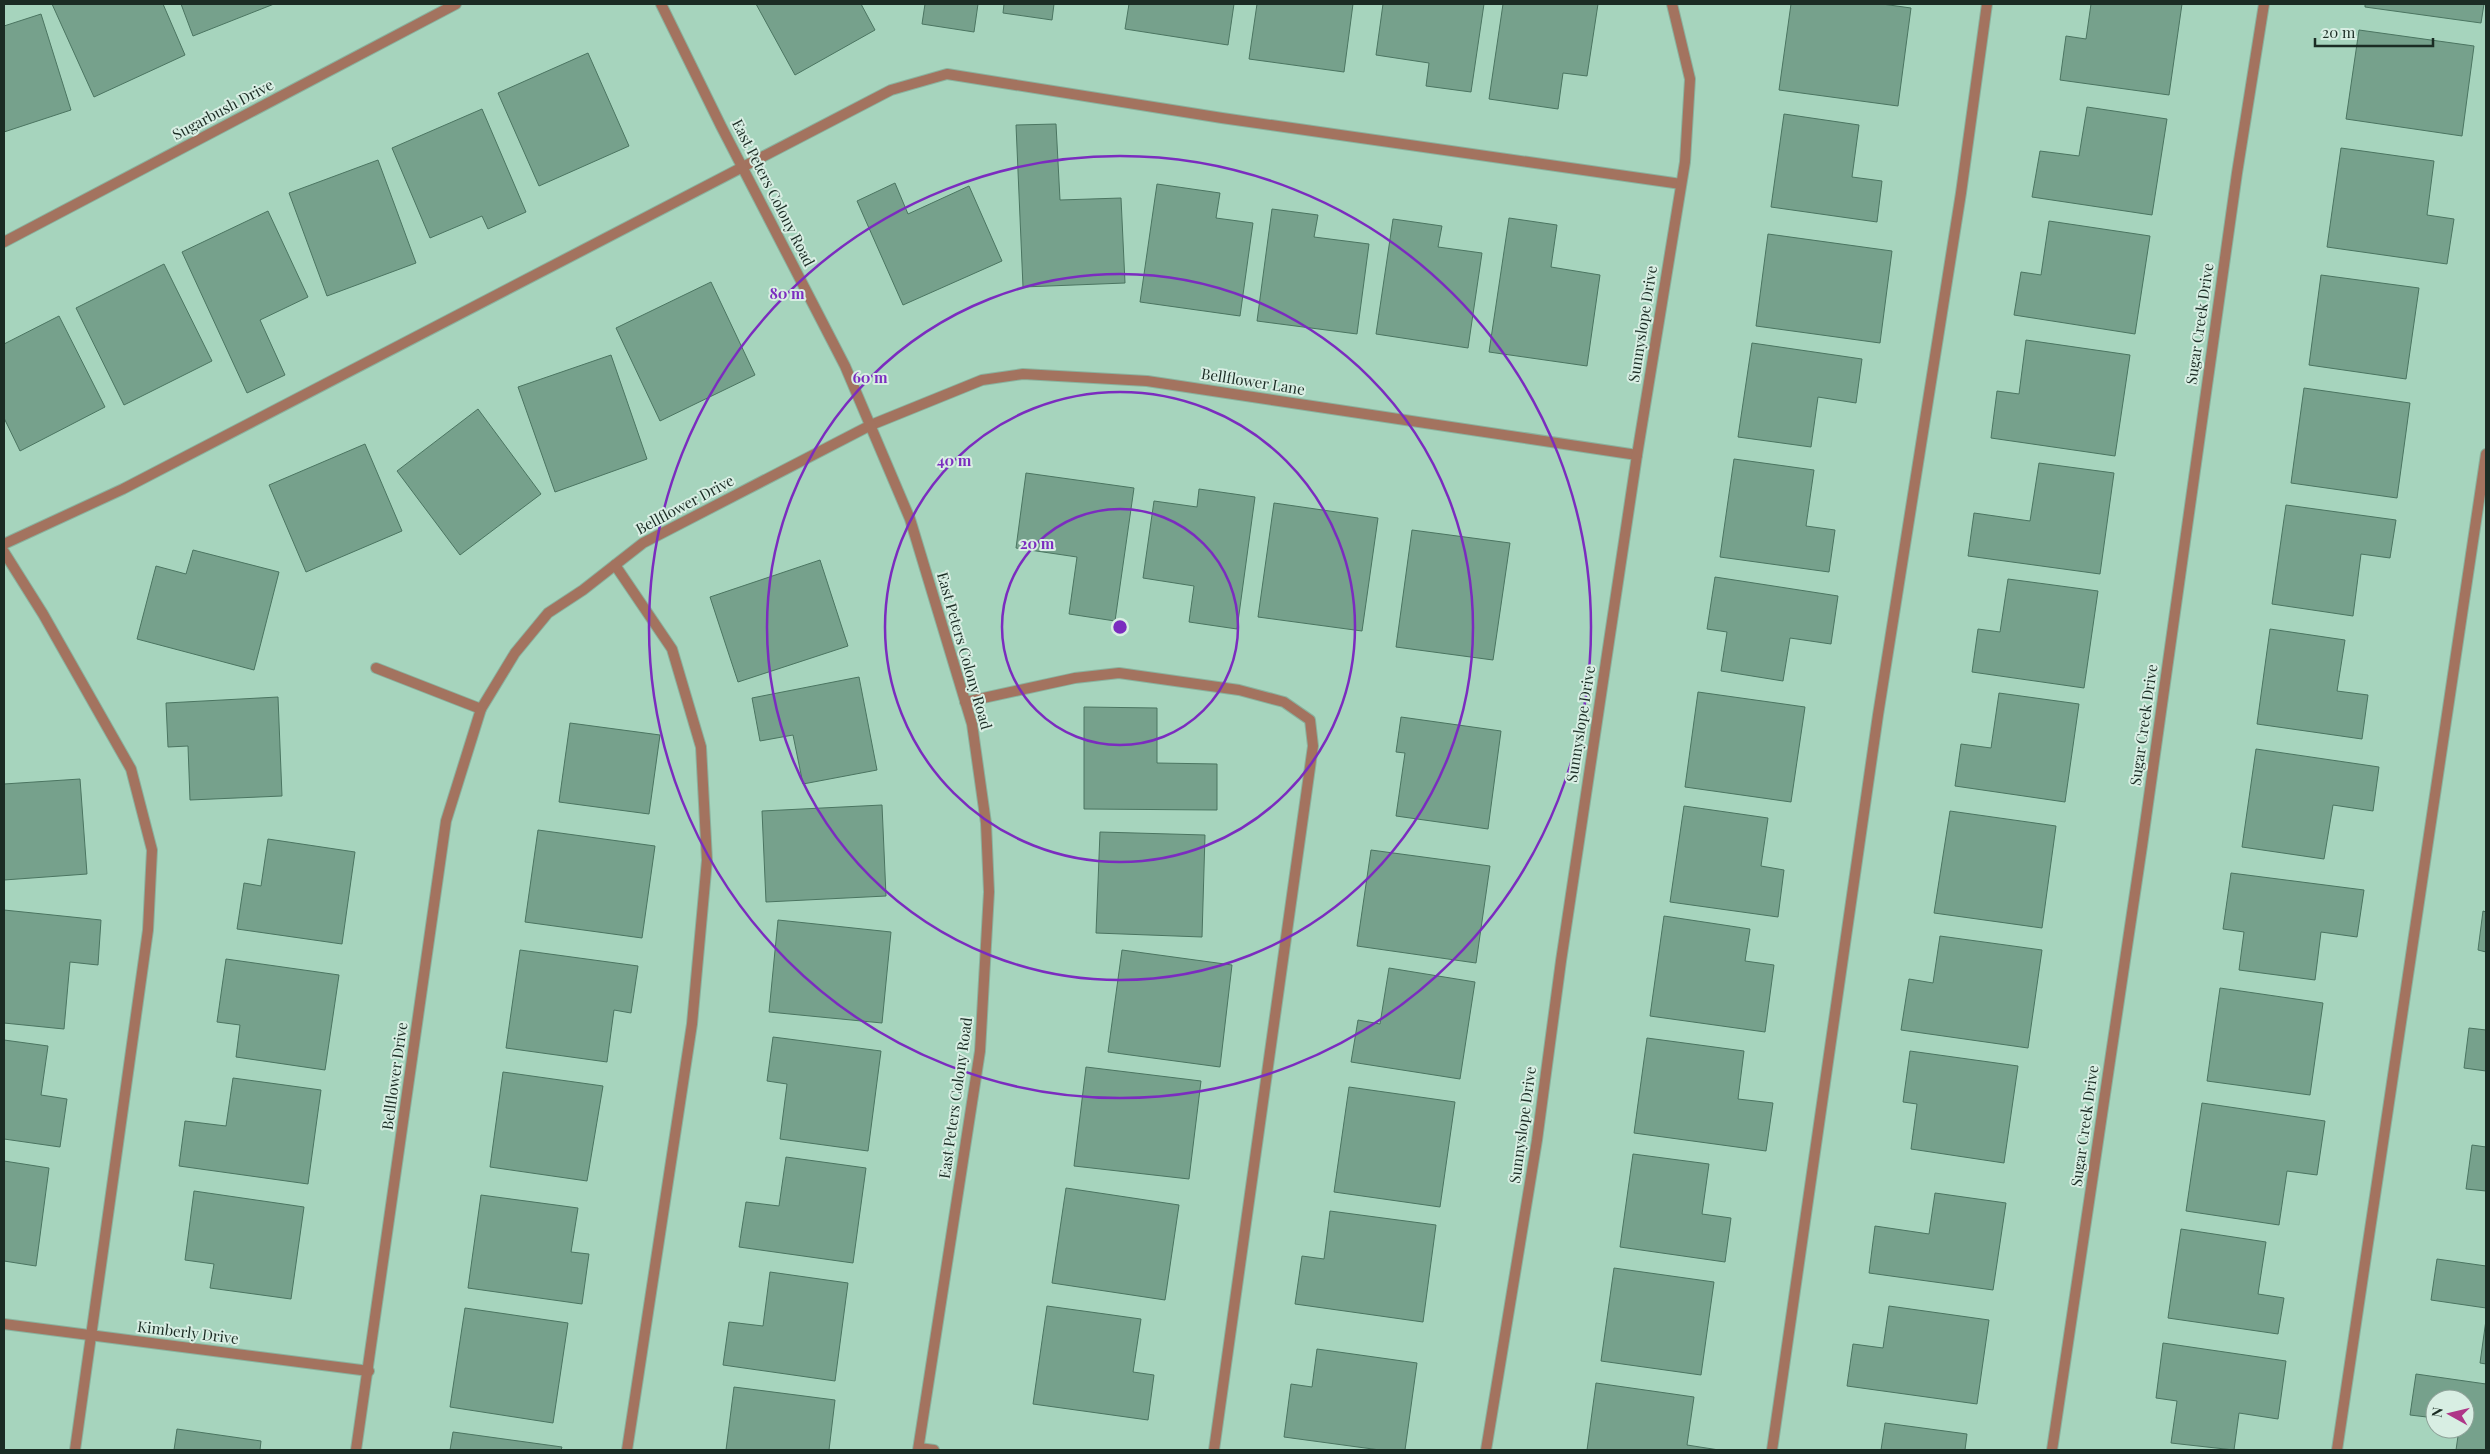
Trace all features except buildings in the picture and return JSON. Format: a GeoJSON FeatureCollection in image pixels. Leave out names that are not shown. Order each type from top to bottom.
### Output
{"type":"FeatureCollection","features":[{"type":"Feature","properties":{"kind":"street","name":"Sugarbush Drive"},"geometry":{"type":"LineString","coordinates":[[4,242],[456,4]]}},
{"type":"Feature","properties":{"kind":"street","name":"East Peters Colony Road"},"geometry":{"type":"LineString","coordinates":[[661,4],[743,168],[846,366],[910,520],[972,724],[986,823],[989,892],[980,1051],[919,1449]]}},
{"type":"Feature","properties":{"kind":"street","name":"Sunnyslope Drive"},"geometry":{"type":"LineString","coordinates":[[1486,1450],[1537,1140],[1560,961],[1637,455],[1685,162],[1690,79],[1672,4]]}},
{"type":"Feature","properties":{"kind":"street"},"geometry":{"type":"LineString","coordinates":[[1772,1450],[1878,715],[1959,203],[1988,4]]}},
{"type":"Feature","properties":{"kind":"street","name":"Sugar Creek Drive"},"geometry":{"type":"LineString","coordinates":[[2052,1450],[2142,846],[2235,183],[2264,4]]}},
{"type":"Feature","properties":{"kind":"street"},"geometry":{"type":"LineString","coordinates":[[4,544],[140,480],[891,90],[947,74],[1222,118],[1681,184]]}},
{"type":"Feature","properties":{"kind":"street","name":"Bellflower Lane"},"geometry":{"type":"LineString","coordinates":[[871,425],[982,380],[1023,374],[1147,381],[1637,455]]}},
{"type":"Feature","properties":{"kind":"street","name":"Bellflower Drive"},"geometry":{"type":"LineString","coordinates":[[356,1450],[369,1371],[446,821],[481,709],[515,653],[548,613],[583,590],[643,543],[871,425]]}},
{"type":"Feature","properties":{"kind":"street"},"geometry":{"type":"LineString","coordinates":[[2337,1450],[2486,454]]}},
{"type":"Feature","properties":{"kind":"street"},"geometry":{"type":"LineString","coordinates":[[4,552],[43,614],[131,769],[152,850],[148,930],[75,1450]]}},
{"type":"Feature","properties":{"kind":"street"},"geometry":{"type":"LineString","coordinates":[[615,565],[672,649],[701,747],[708,860],[692,1024],[627,1450]]}},
{"type":"Feature","properties":{"kind":"street"},"geometry":{"type":"LineString","coordinates":[[376,668],[481,709]]}},
{"type":"Feature","properties":{"kind":"street"},"geometry":{"type":"LineString","coordinates":[[965,702],[1075,678],[1119,673],[1239,690],[1284,702],[1310,720],[1313,746],[1214,1450]]}},
{"type":"Feature","properties":{"kind":"street","name":"Kimberly Drive"},"geometry":{"type":"LineString","coordinates":[[4,1324],[369,1371]]}},
{"type":"Feature","properties":{"kind":"street"},"geometry":{"type":"LineString","coordinates":[[919,1449],[934,1450]]}}]}
